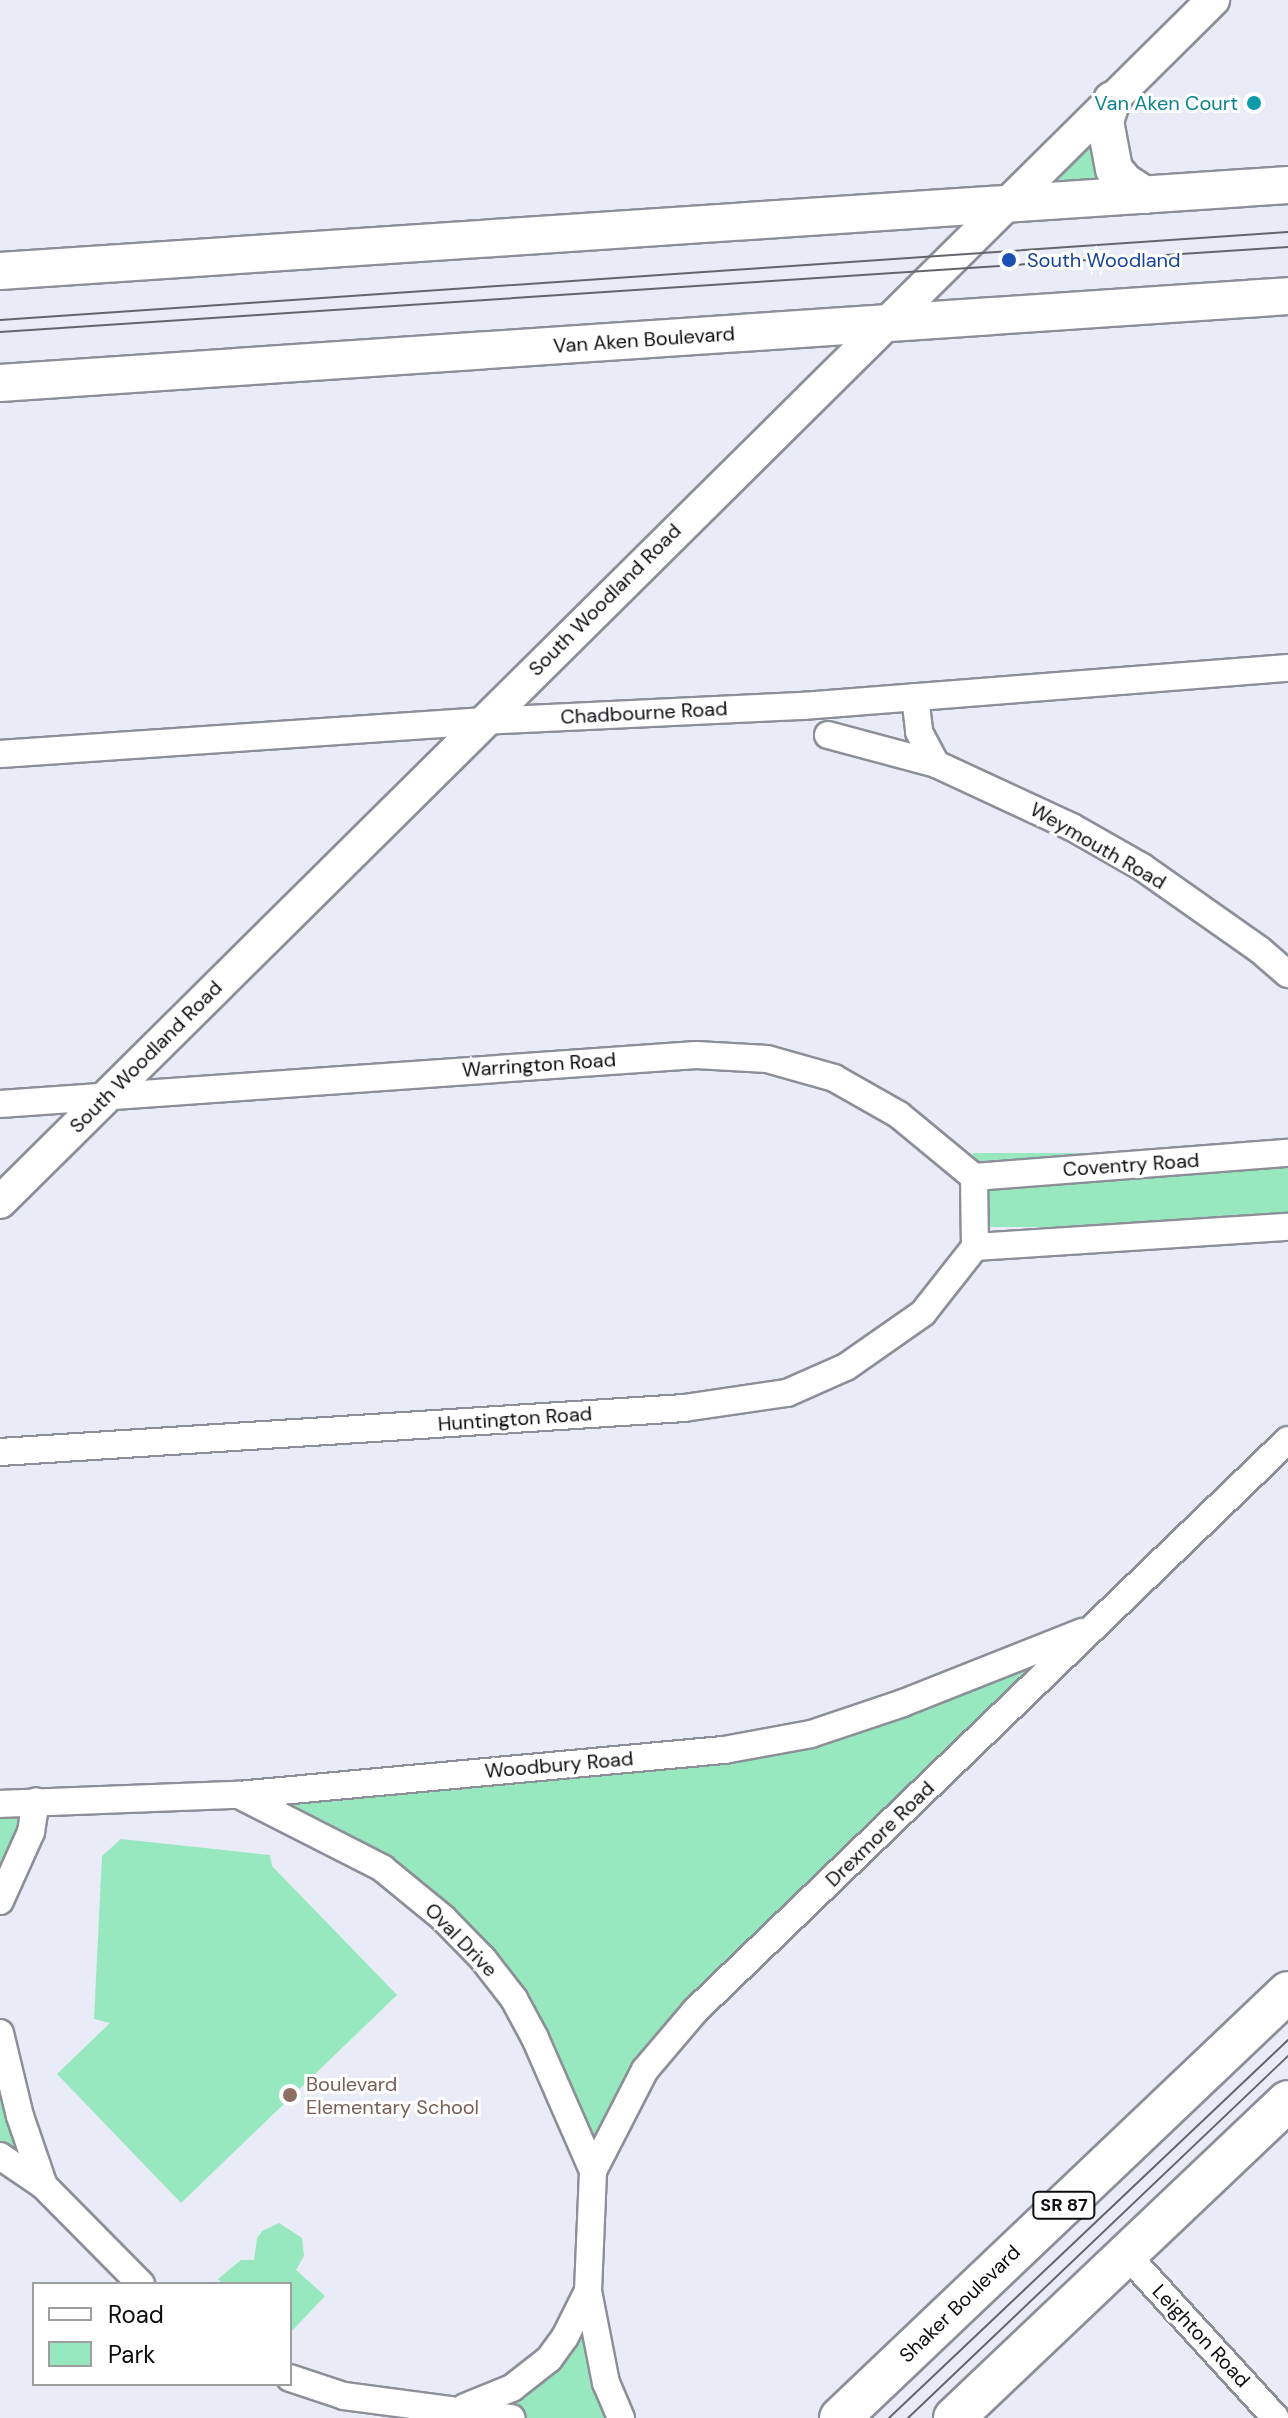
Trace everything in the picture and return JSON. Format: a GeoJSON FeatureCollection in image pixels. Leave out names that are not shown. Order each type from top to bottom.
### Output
{"type":"FeatureCollection","features":[{"type":"Feature","properties":{"kind":"main road"},"geometry":{"type":"LineString","coordinates":[[1112,100],[1105,121],[1114,169],[1125,182],[1145,195]]}},
{"type":"Feature","properties":{"kind":"main road"},"geometry":{"type":"LineString","coordinates":[[0,271],[1288,185]]}},
{"type":"Feature","properties":{"kind":"main road","name":"Van Aken Boulevard"},"geometry":{"type":"LineString","coordinates":[[0,383],[1288,296]]}},
{"type":"Feature","properties":{"kind":"main road","name":"Shaker Boulevard"},"geometry":{"type":"LineString","coordinates":[[840,2418],[1288,1992]]}},
{"type":"Feature","properties":{"kind":"main road"},"geometry":{"type":"LineString","coordinates":[[954,2418],[1288,2101]]}},
{"type":"Feature","properties":{"kind":"street","name":"South Woodland Road"},"geometry":{"type":"LineString","coordinates":[[0,1202],[1213,0]]}},
{"type":"Feature","properties":{"kind":"street","name":"Chadbourne Road"},"geometry":{"type":"LineString","coordinates":[[0,754],[483,721],[915,697],[1288,668]]}},
{"type":"Feature","properties":{"kind":"street"},"geometry":{"type":"LineString","coordinates":[[915,697],[919,732],[936,764]]}},
{"type":"Feature","properties":{"kind":"street","name":"Weymouth Road"},"geometry":{"type":"LineString","coordinates":[[828,735],[936,764],[1072,827],[1142,867],[1260,950],[1288,974]]}},
{"type":"Feature","properties":{"kind":"street","name":"Warrington Road"},"geometry":{"type":"LineString","coordinates":[[0,1104],[696,1055],[767,1059],[834,1078],[899,1115],[974,1177]]}},
{"type":"Feature","properties":{"kind":"street","name":"Coventry Road"},"geometry":{"type":"LineString","coordinates":[[974,1177],[1288,1153]]}},
{"type":"Feature","properties":{"kind":"street"},"geometry":{"type":"LineString","coordinates":[[974,1177],[975,1247],[1288,1227]]}},
{"type":"Feature","properties":{"kind":"street","name":"Huntington Road"},"geometry":{"type":"LineString","coordinates":[[0,1452],[684,1408],[787,1393],[846,1367],[923,1313],[975,1247]]}},
{"type":"Feature","properties":{"kind":"street","name":"Drexmore Road"},"geometry":{"type":"LineString","coordinates":[[621,2418],[606,2383],[588,2291],[593,2171],[634,2090],[666,2042],[1288,1440]]}},
{"type":"Feature","properties":{"kind":"street","name":"Woodbury Road"},"geometry":{"type":"LineString","coordinates":[[0,1804],[238,1795],[724,1750],[811,1734],[903,1703],[1097,1626]]}},
{"type":"Feature","properties":{"kind":"street","name":"Oval Drive"},"geometry":{"type":"LineString","coordinates":[[238,1795],[382,1868],[443,1918],[483,1959],[514,1999],[535,2038],[593,2171]]}},
{"type":"Feature","properties":{"kind":"street"},"geometry":{"type":"LineString","coordinates":[[0,1901],[31,1832],[36,1801]]}},
{"type":"Feature","properties":{"kind":"street"},"geometry":{"type":"LineString","coordinates":[[0,2033],[20,2116],[44,2186]]}},
{"type":"Feature","properties":{"kind":"street"},"geometry":{"type":"LineString","coordinates":[[0,2156],[44,2186],[139,2282]]}},
{"type":"Feature","properties":{"kind":"street","name":"Leighton Road"},"geometry":{"type":"LineString","coordinates":[[1126,2254],[1276,2418]]}},
{"type":"Feature","properties":{"kind":"street","name":"Drexmore Road"},"geometry":{"type":"LineString","coordinates":[[459,2409],[512,2388],[541,2366],[565,2337],[588,2291]]}},
{"type":"Feature","properties":{"kind":"street"},"geometry":{"type":"LineString","coordinates":[[292,2379],[344,2396],[512,2418]]}},
{"type":"Feature","properties":{"kind":"green space"},"geometry":{"type":"Polygon","coordinates":[[[1093,145],[1111,183],[1058,183],[1061,175],[1093,145]]]}},
{"type":"Feature","properties":{"kind":"green space"},"geometry":{"type":"Polygon","coordinates":[[[973,1153],[1288,1153],[1288,1227],[973,1227],[973,1153]]]}},
{"type":"Feature","properties":{"kind":"green space"},"geometry":{"type":"Polygon","coordinates":[[[1097,1626],[695,2011],[593,2171],[556,2081],[443,1918],[238,1795],[724,1750],[1097,1626]]]}},
{"type":"Feature","properties":{"kind":"green space"},"geometry":{"type":"Polygon","coordinates":[[[36,1801],[0,1901],[0,1804],[36,1801]]]}},
{"type":"Feature","properties":{"kind":"green space"},"geometry":{"type":"Polygon","coordinates":[[[121,1839],[270,1855],[272,1866],[397,1995],[181,2203],[57,2074],[110,2023],[94,2019],[102,1856],[121,1839]]]}},
{"type":"Feature","properties":{"kind":"green space"},"geometry":{"type":"Polygon","coordinates":[[[0,2033],[44,2186],[0,2156],[0,2033]]]}},
{"type":"Feature","properties":{"kind":"green space"},"geometry":{"type":"Polygon","coordinates":[[[279,2223],[302,2238],[304,2256],[296,2270],[325,2296],[292,2331],[292,2282],[221,2282],[218,2279],[241,2260],[254,2260],[257,2238],[262,2231],[279,2223]]]}},
{"type":"Feature","properties":{"kind":"green space"},"geometry":{"type":"Polygon","coordinates":[[[588,2291],[621,2418],[512,2418],[487,2400],[512,2388],[588,2291]]]}},
{"type":"Feature","properties":{"kind":"tram line"},"geometry":{"type":"LineString","coordinates":[[0,320],[1288,232]]}},
{"type":"Feature","properties":{"kind":"tram line"},"geometry":{"type":"LineString","coordinates":[[0,332],[1288,247]]}},
{"type":"Feature","properties":{"kind":"tram line"},"geometry":{"type":"LineString","coordinates":[[889,2418],[1288,2040]]}},
{"type":"Feature","properties":{"kind":"tram line"},"geometry":{"type":"LineString","coordinates":[[908,2418],[1288,2056]]}},
{"type":"Feature","properties":{"kind":"place","name":"Van Aken Court"},"geometry":{"type":"Point","coordinates":[1254,103]}},
{"type":"Feature","properties":{"kind":"place","name":"South Woodland"},"geometry":{"type":"Point","coordinates":[1009,260]}},
{"type":"Feature","properties":{"kind":"place","name":"Boulevard Elementary School"},"geometry":{"type":"Point","coordinates":[290,2095]}}]}
